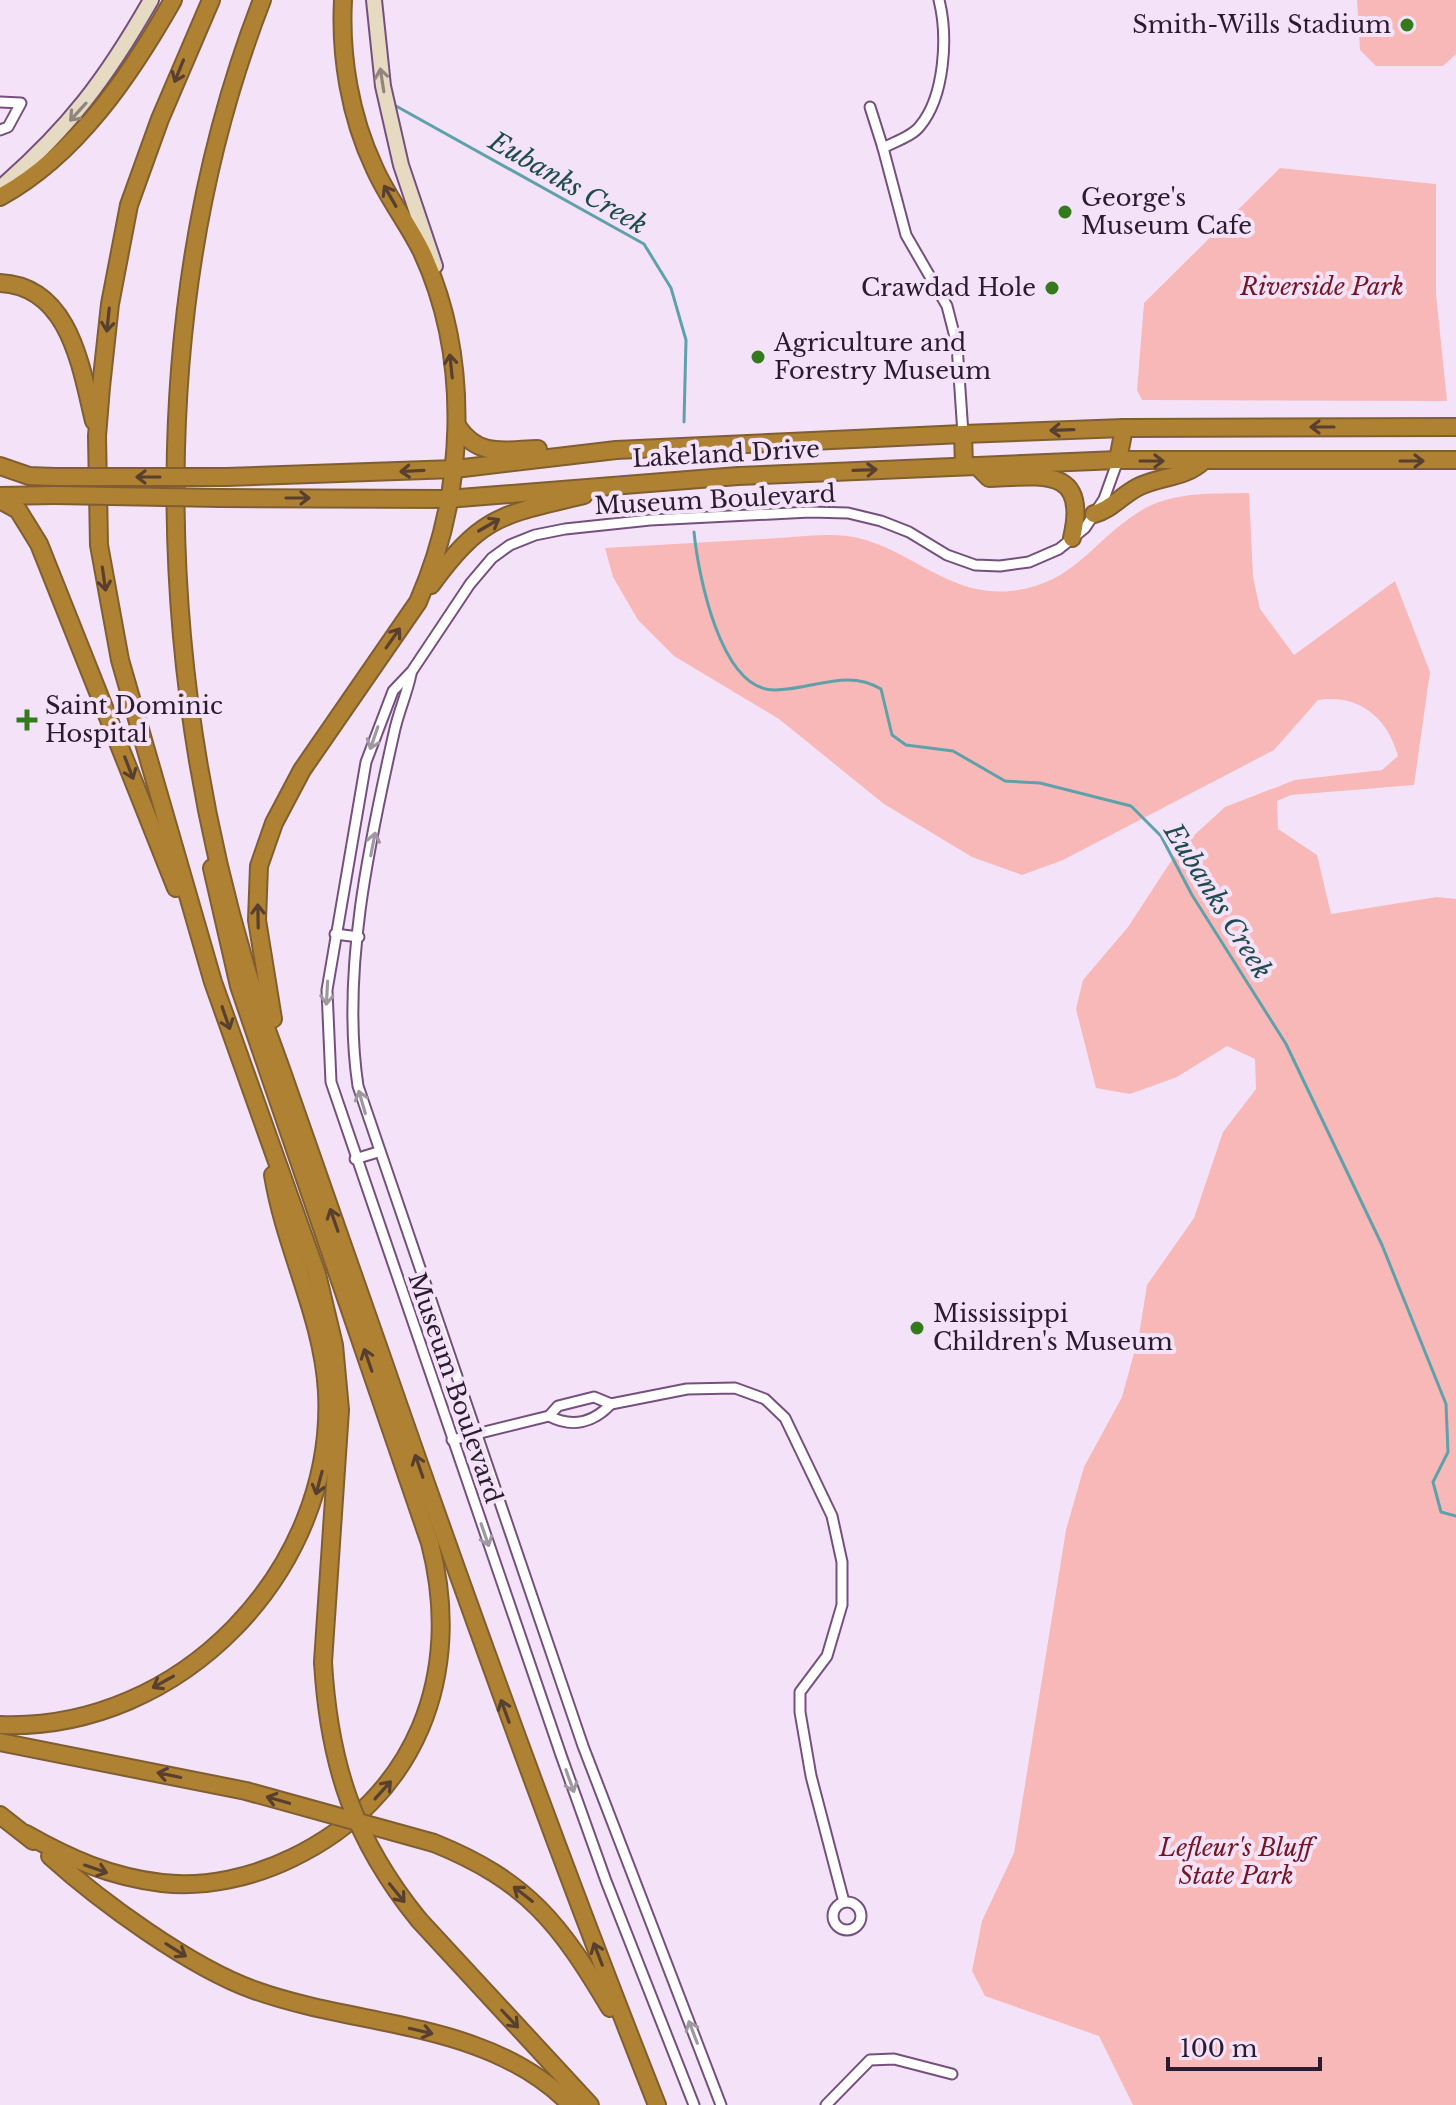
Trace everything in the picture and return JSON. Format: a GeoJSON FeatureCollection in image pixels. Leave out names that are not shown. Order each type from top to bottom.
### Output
{"type":"FeatureCollection","features":[{"type":"Feature","properties":{"kind":"highway"},"geometry":{"type":"LineString","coordinates":[[0,197],[53,158],[93,118],[150,41],[173,0]]}},
{"type":"Feature","properties":{"kind":"highway"},"geometry":{"type":"LineString","coordinates":[[211,0],[188,48],[129,205],[110,304],[97,436],[99,545],[108,607],[213,982]]}},
{"type":"Feature","properties":{"kind":"highway"},"geometry":{"type":"LineString","coordinates":[[26,1834],[73,1860],[104,1872],[165,1883],[225,1880],[278,1865],[343,1828],[394,1777],[422,1725],[439,1666],[441,1606],[430,1543],[239,986],[214,888],[184,658],[175,536],[183,322],[214,151],[232,77],[262,0]]}},
{"type":"Feature","properties":{"kind":"highway"},"geometry":{"type":"LineString","coordinates":[[343,0],[347,74],[357,123],[374,168],[422,252],[446,317],[458,427],[455,469],[431,574],[418,602]]}},
{"type":"Feature","properties":{"kind":"highway"},"geometry":{"type":"LineString","coordinates":[[0,283],[15,284],[37,295],[57,313],[72,337],[97,436]]}},
{"type":"Feature","properties":{"kind":"highway"},"geometry":{"type":"LineString","coordinates":[[458,427],[467,440],[487,451],[616,450]]}},
{"type":"Feature","properties":{"kind":"highway"},"geometry":{"type":"LineString","coordinates":[[1456,427],[1456,441]]}},
{"type":"Feature","properties":{"kind":"highway","name":"Lakeland Drive"},"geometry":{"type":"LineString","coordinates":[[0,466],[29,476],[226,477],[455,469],[616,450],[963,434],[1124,428],[1456,427]]}},
{"type":"Feature","properties":{"kind":"highway"},"geometry":{"type":"LineString","coordinates":[[1118,460],[1124,428]]}},
{"type":"Feature","properties":{"kind":"highway"},"geometry":{"type":"LineString","coordinates":[[963,434],[970,466],[989,478],[1040,476],[1057,478],[1068,486],[1078,506],[1072,538]]}},
{"type":"Feature","properties":{"kind":"highway","name":"Lakeland Drive"},"geometry":{"type":"LineString","coordinates":[[0,498],[55,495],[447,499],[635,483],[1118,460],[1456,460]]}},
{"type":"Feature","properties":{"kind":"highway"},"geometry":{"type":"LineString","coordinates":[[1094,514],[1107,510],[1124,496],[1157,479],[1192,472],[1203,461]]}},
{"type":"Feature","properties":{"kind":"highway"},"geometry":{"type":"LineString","coordinates":[[284,1076],[257,920],[259,866],[274,823],[302,770],[459,547],[486,524],[528,507],[635,483]]}},
{"type":"Feature","properties":{"kind":"highway"},"geometry":{"type":"LineString","coordinates":[[0,498],[18,510],[39,544],[213,982],[317,1274],[338,1376],[338,1458],[323,1662],[331,1736],[352,1810],[386,1879],[419,1920],[590,2105]]}},
{"type":"Feature","properties":{"kind":"highway"},"geometry":{"type":"LineString","coordinates":[[203,794],[245,964],[493,1679],[657,2105]]}},
{"type":"Feature","properties":{"kind":"highway"},"geometry":{"type":"LineString","coordinates":[[0,1725],[33,1724],[102,1710],[183,1671],[249,1613],[269,1588],[301,1535],[323,1468],[327,1388],[314,1318],[278,1206],[266,1134]]}},
{"type":"Feature","properties":{"kind":"highway"},"geometry":{"type":"LineString","coordinates":[[0,1742],[246,1791],[434,1843],[495,1874],[554,1921],[634,2047]]}},
{"type":"Feature","properties":{"kind":"highway"},"geometry":{"type":"LineString","coordinates":[[0,1815],[112,1904],[211,1971],[255,1990],[458,2039],[532,2072],[571,2105]]}},
{"type":"Feature","properties":{"kind":"street"},"geometry":{"type":"LineString","coordinates":[[0,188],[45,149],[90,98],[115,64],[151,0]]}},
{"type":"Feature","properties":{"kind":"street"},"geometry":{"type":"LineString","coordinates":[[374,0],[386,99],[446,317]]}},
{"type":"Feature","properties":{"kind":"street"},"geometry":{"type":"LineString","coordinates":[[883,148],[919,129],[935,103],[943,15],[939,0]]}},
{"type":"Feature","properties":{"kind":"street"},"geometry":{"type":"LineString","coordinates":[[0,102],[21,103],[8,127],[0,130]]}},
{"type":"Feature","properties":{"kind":"street"},"geometry":{"type":"LineString","coordinates":[[870,107],[906,235],[947,306],[957,345],[963,434]]}},
{"type":"Feature","properties":{"kind":"street","name":"Museum Boulevard"},"geometry":{"type":"LineString","coordinates":[[694,2105],[606,1881],[331,1082],[327,990],[366,762],[393,691],[412,671],[480,570],[510,545],[535,535],[650,520],[848,513],[909,532],[947,555],[975,565],[1029,562],[1059,549],[1094,514],[1118,460]]}},
{"type":"Feature","properties":{"kind":"street","name":"Museum Boulevard"},"geometry":{"type":"LineString","coordinates":[[412,671],[394,730],[359,937],[351,1000],[351,1043],[358,1086],[583,1746],[721,2105]]}},
{"type":"Feature","properties":{"kind":"street"},"geometry":{"type":"LineString","coordinates":[[335,934],[359,937]]}},
{"type":"Feature","properties":{"kind":"street"},"geometry":{"type":"LineString","coordinates":[[355,1159],[378,1152]]}},
{"type":"Feature","properties":{"kind":"street"},"geometry":{"type":"LineString","coordinates":[[452,1440],[549,1416],[558,1406],[594,1397],[611,1404],[700,1389],[735,1388],[765,1399],[785,1418],[832,1516],[842,1562],[842,1605],[827,1656],[800,1692],[800,1712],[811,1776],[844,1902]]}},
{"type":"Feature","properties":{"kind":"street"},"geometry":{"type":"LineString","coordinates":[[549,1416],[565,1424],[598,1418],[611,1404]]}},
{"type":"Feature","properties":{"kind":"street"},"geometry":{"type":"LineString","coordinates":[[826,2105],[870,2060],[894,2059],[952,2074]]}},
{"type":"Feature","properties":{"kind":"green space","name":"Smith-Wills Stadium"},"geometry":{"type":"Polygon","coordinates":[[[1357,0],[1456,0],[1456,54],[1443,66],[1376,66],[1360,50],[1357,0]]]}},
{"type":"Feature","properties":{"kind":"green space","name":"Riverside Park"},"geometry":{"type":"Polygon","coordinates":[[[1280,168],[1436,184],[1436,294],[1447,401],[1142,400],[1137,390],[1144,303],[1280,168]]]}},
{"type":"Feature","properties":{"kind":"green space","name":"Lefleur's Bluff State Park"},"geometry":{"type":"Polygon","coordinates":[[[1249,493],[1253,577],[1260,609],[1294,655],[1395,581],[1430,672],[1414,785],[1291,795],[1277,801],[1278,829],[1317,855],[1331,914],[1437,897],[1456,899],[1456,2105],[1133,2105],[1099,2036],[985,1996],[972,1971],[982,1921],[1014,1853],[1066,1530],[1084,1467],[1122,1397],[1139,1335],[1147,1285],[1194,1218],[1223,1132],[1256,1089],[1255,1059],[1227,1046],[1177,1077],[1130,1094],[1096,1088],[1076,1009],[1083,980],[1128,927],[1179,849],[1225,807],[1295,780],[1382,770],[1398,756],[1387,730],[1369,711],[1358,705],[1333,699],[1318,700],[1274,750],[1063,860],[1022,875],[972,857],[884,804],[779,719],[674,656],[638,620],[613,577],[605,548],[815,535],[847,536],[889,549],[967,586],[988,591],[1011,591],[1032,587],[1066,571],[1121,525],[1150,506],[1191,495],[1249,493]]]}},
{"type":"Feature","properties":{"kind":"waterway","name":"Eubanks Creek"},"geometry":{"type":"LineString","coordinates":[[396,106],[644,244],[671,288],[686,340],[684,422]]}},
{"type":"Feature","properties":{"kind":"waterway","name":"Eubanks Creek"},"geometry":{"type":"LineString","coordinates":[[694,532],[715,627],[740,672],[756,685],[775,690],[842,680],[868,683],[881,689],[892,735],[906,745],[953,751],[1005,781],[1040,783],[1131,806],[1161,836],[1192,895],[1286,1044],[1382,1245],[1446,1404],[1448,1452],[1433,1482],[1441,1512],[1456,1516]]}},
{"type":"Feature","properties":{"kind":"place","name":"Smith-Wills Stadium"},"geometry":{"type":"Point","coordinates":[1407,25]}},
{"type":"Feature","properties":{"kind":"place","name":"George's Museum Cafe"},"geometry":{"type":"Point","coordinates":[1065,212]}},
{"type":"Feature","properties":{"kind":"place","name":"Crawdad Hole"},"geometry":{"type":"Point","coordinates":[1052,288]}},
{"type":"Feature","properties":{"kind":"place","name":"Agriculture and Forestry Museum"},"geometry":{"type":"Point","coordinates":[758,357]}},
{"type":"Feature","properties":{"kind":"place","name":"Saint Dominic Hospital"},"geometry":{"type":"Point","coordinates":[27,720]}},
{"type":"Feature","properties":{"kind":"place","name":"Mississippi Children's Museum"},"geometry":{"type":"Point","coordinates":[917,1328]}}]}
